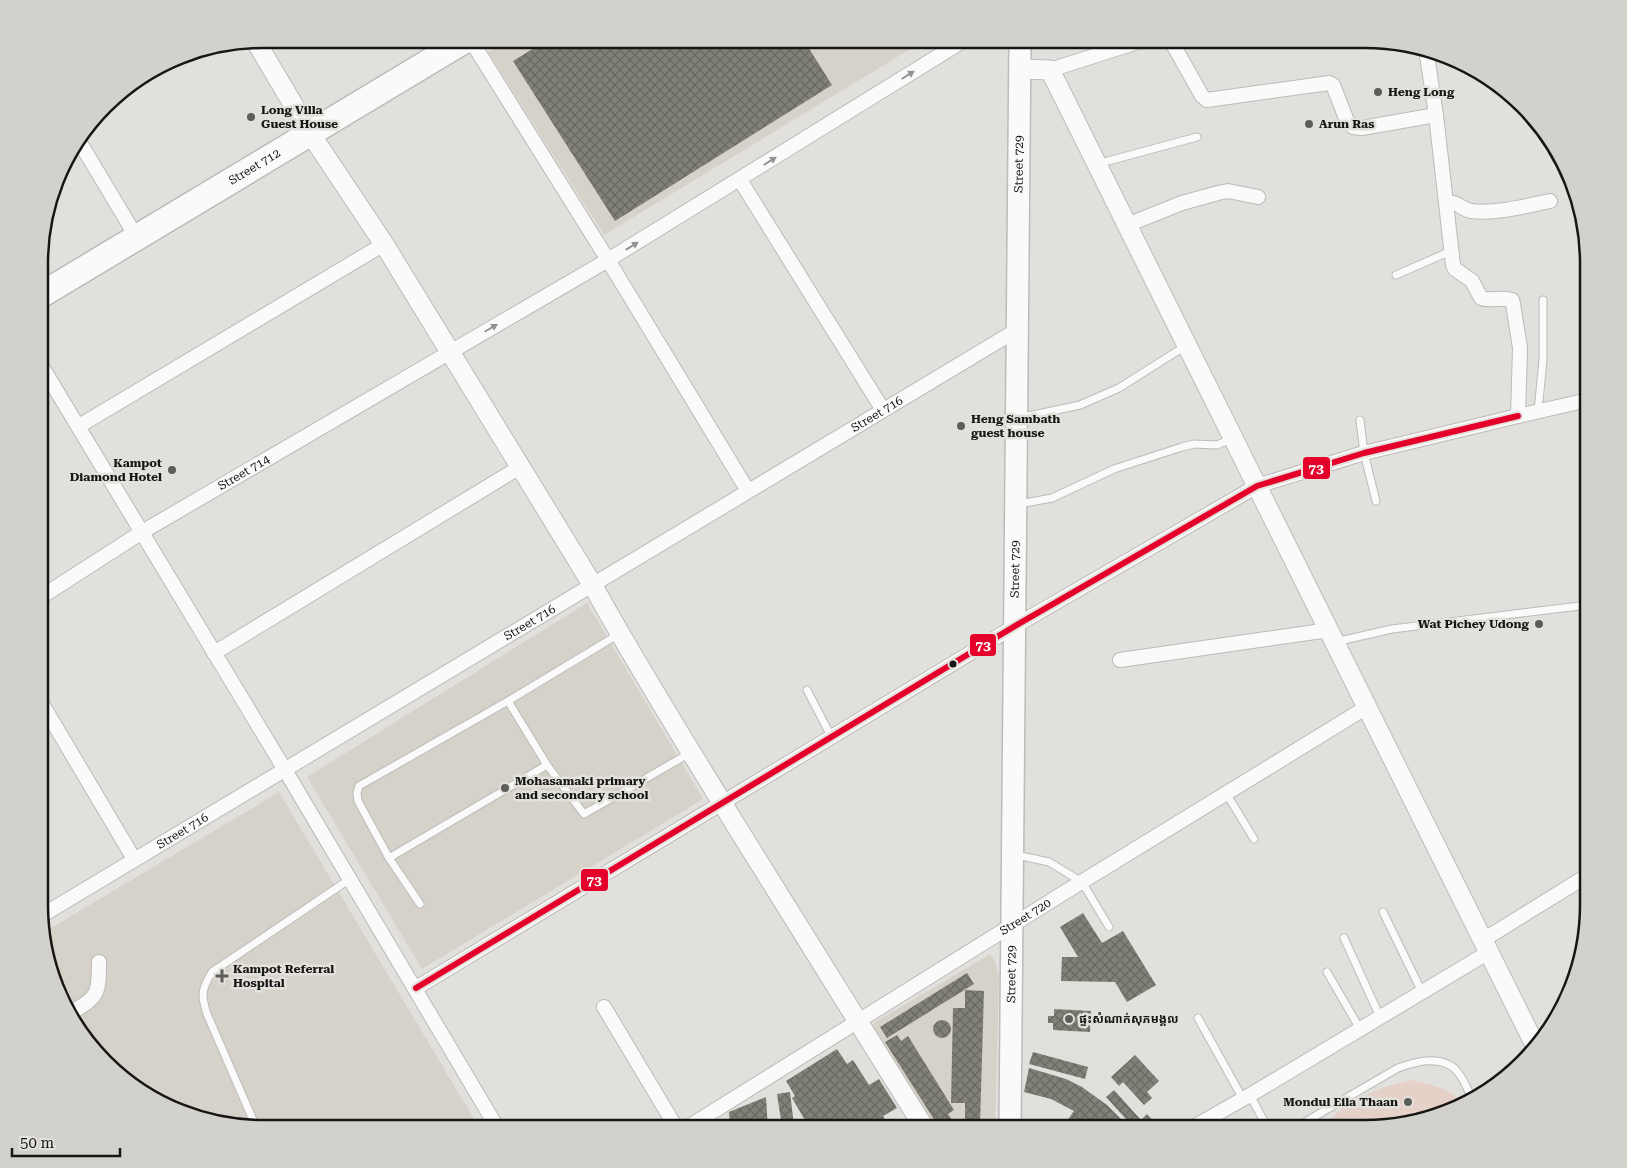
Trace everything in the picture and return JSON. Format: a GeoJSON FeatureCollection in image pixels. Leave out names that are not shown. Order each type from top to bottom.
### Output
{"type":"FeatureCollection","features":[{"type":"Feature","properties":{"kind":"highway","name":"Street 712"},"geometry":{"type":"LineString","coordinates":[[48,291],[453,48]]}},
{"type":"Feature","properties":{"kind":"main road","name":"Street 729"},"geometry":{"type":"LineString","coordinates":[[1010,1120],[1020,48]]}},
{"type":"Feature","properties":{"kind":"street"},"geometry":{"type":"LineString","coordinates":[[260,48],[310,133],[384,244],[592,584],[691,752],[856,1022],[919,1120]]}},
{"type":"Feature","properties":{"kind":"street"},"geometry":{"type":"LineString","coordinates":[[474,48],[608,260],[748,491]]}},
{"type":"Feature","properties":{"kind":"street","name":"Street 714"},"geometry":{"type":"LineString","coordinates":[[48,592],[142,532],[608,260],[952,48]]}},
{"type":"Feature","properties":{"kind":"street"},"geometry":{"type":"LineString","coordinates":[[1020,69],[1050,70],[1119,48]]}},
{"type":"Feature","properties":{"kind":"street"},"geometry":{"type":"LineString","coordinates":[[1175,48],[1202,96],[1207,100],[1329,83],[1333,85],[1347,121],[1353,127],[1362,128],[1436,115]]}},
{"type":"Feature","properties":{"kind":"street"},"geometry":{"type":"LineString","coordinates":[[1427,57],[1436,115],[1452,265],[1472,281],[1481,298],[1487,300],[1512,300],[1520,348],[1518,416]]}},
{"type":"Feature","properties":{"kind":"street"},"geometry":{"type":"LineString","coordinates":[[1050,70],[1532,1040]]}},
{"type":"Feature","properties":{"kind":"street"},"geometry":{"type":"LineString","coordinates":[[82,146],[137,238]]}},
{"type":"Feature","properties":{"kind":"street"},"geometry":{"type":"LineString","coordinates":[[740,180],[883,410]]}},
{"type":"Feature","properties":{"kind":"street"},"geometry":{"type":"LineString","coordinates":[[1127,225],[1182,203],[1218,192],[1228,191],[1258,197]]}},
{"type":"Feature","properties":{"kind":"street"},"geometry":{"type":"LineString","coordinates":[[1446,203],[1453,202],[1470,210],[1492,211],[1550,201]]}},
{"type":"Feature","properties":{"kind":"street"},"geometry":{"type":"LineString","coordinates":[[79,426],[384,244]]}},
{"type":"Feature","properties":{"kind":"street","name":"Street 716"},"geometry":{"type":"LineString","coordinates":[[48,912],[1018,330]]}},
{"type":"Feature","properties":{"kind":"street"},"geometry":{"type":"LineString","coordinates":[[48,376],[416,988],[493,1120]]}},
{"type":"Feature","properties":{"kind":"street"},"geometry":{"type":"LineString","coordinates":[[416,988],[1015,626],[1257,486],[1364,453],[1580,402]]}},
{"type":"Feature","properties":{"kind":"street"},"geometry":{"type":"LineString","coordinates":[[214,653],[520,467]]}},
{"type":"Feature","properties":{"kind":"street"},"geometry":{"type":"LineString","coordinates":[[1120,660],[1332,636]]}},
{"type":"Feature","properties":{"kind":"street","name":"Street 720"},"geometry":{"type":"LineString","coordinates":[[699,1120],[1012,924],[1367,707]]}},
{"type":"Feature","properties":{"kind":"street"},"geometry":{"type":"LineString","coordinates":[[48,714],[134,859]]}},
{"type":"Feature","properties":{"kind":"street"},"geometry":{"type":"LineString","coordinates":[[1206,1120],[1422,992],[1580,881]]}},
{"type":"Feature","properties":{"kind":"street"},"geometry":{"type":"LineString","coordinates":[[75,1011],[90,1001],[99,986],[99,962]]}},
{"type":"Feature","properties":{"kind":"street"},"geometry":{"type":"LineString","coordinates":[[604,1007],[672,1120]]}},
{"type":"Feature","properties":{"kind":"lane"},"geometry":{"type":"LineString","coordinates":[[1097,164],[1197,137]]}},
{"type":"Feature","properties":{"kind":"lane"},"geometry":{"type":"LineString","coordinates":[[1396,275],[1451,251]]}},
{"type":"Feature","properties":{"kind":"lane"},"geometry":{"type":"LineString","coordinates":[[1538,411],[1543,360],[1543,300]]}},
{"type":"Feature","properties":{"kind":"lane"},"geometry":{"type":"LineString","coordinates":[[1017,418],[1080,405],[1119,388],[1187,345]]}},
{"type":"Feature","properties":{"kind":"lane"},"geometry":{"type":"LineString","coordinates":[[1360,420],[1364,453],[1376,501]]}},
{"type":"Feature","properties":{"kind":"lane"},"geometry":{"type":"LineString","coordinates":[[1016,504],[1052,498],[1114,469],[1182,447],[1194,444],[1217,445],[1233,438]]}},
{"type":"Feature","properties":{"kind":"lane"},"geometry":{"type":"LineString","coordinates":[[1332,636],[1580,606]]}},
{"type":"Feature","properties":{"kind":"lane"},"geometry":{"type":"LineString","coordinates":[[420,904],[389,858],[358,801],[357,793],[359,786],[508,701],[620,634]]}},
{"type":"Feature","properties":{"kind":"lane"},"geometry":{"type":"LineString","coordinates":[[807,690],[832,738]]}},
{"type":"Feature","properties":{"kind":"lane"},"geometry":{"type":"LineString","coordinates":[[508,701],[547,765],[584,814],[691,752]]}},
{"type":"Feature","properties":{"kind":"lane"},"geometry":{"type":"LineString","coordinates":[[389,858],[547,765]]}},
{"type":"Feature","properties":{"kind":"lane"},"geometry":{"type":"LineString","coordinates":[[1226,793],[1254,839]]}},
{"type":"Feature","properties":{"kind":"lane"},"geometry":{"type":"LineString","coordinates":[[1013,855],[1049,862],[1082,882],[1110,927]]}},
{"type":"Feature","properties":{"kind":"lane"},"geometry":{"type":"LineString","coordinates":[[253,1120],[207,1014],[203,999],[203,986],[212,972],[350,878]]}},
{"type":"Feature","properties":{"kind":"lane"},"geometry":{"type":"LineString","coordinates":[[1383,912],[1422,992]]}},
{"type":"Feature","properties":{"kind":"lane"},"geometry":{"type":"LineString","coordinates":[[1344,938],[1380,1017]]}},
{"type":"Feature","properties":{"kind":"lane"},"geometry":{"type":"LineString","coordinates":[[1327,972],[1360,1029]]}},
{"type":"Feature","properties":{"kind":"lane"},"geometry":{"type":"LineString","coordinates":[[1198,1018],[1262,1120]]}},
{"type":"Feature","properties":{"kind":"lane"},"geometry":{"type":"LineString","coordinates":[[1308,1120],[1398,1068],[1427,1060],[1443,1063],[1454,1068],[1469,1093]]}},
{"type":"Feature","properties":{"kind":"shaded area"},"geometry":{"type":"Polygon","coordinates":[[[495,48],[912,48],[604,235],[488,52],[495,48]]]}},
{"type":"Feature","properties":{"kind":"shaded area","name":"Mohasamaki primary and secondary school"},"geometry":{"type":"Polygon","coordinates":[[[587,603],[703,799],[422,969],[307,777],[587,603]]]}},
{"type":"Feature","properties":{"kind":"shaded area","name":"Kampot Referral Hospital"},"geometry":{"type":"Polygon","coordinates":[[[279,792],[475,1120],[248,1120],[207,1113],[180,1104],[155,1092],[131,1076],[110,1058],[92,1037],[76,1013],[64,988],[55,961],[49,929],[279,792]]]}},
{"type":"Feature","properties":{"kind":"shaded area"},"geometry":{"type":"Polygon","coordinates":[[[990,954],[995,961],[999,978],[995,1120],[931,1120],[872,1024],[990,954]]]}},
{"type":"Feature","properties":{"kind":"shaded area","name":"Mondul Eila Thaan"},"geometry":{"type":"Polygon","coordinates":[[[1411,1080],[1448,1091],[1458,1099],[1434,1109],[1393,1119],[1331,1120],[1351,1103],[1363,1096],[1411,1080]]]}},
{"type":"Feature","properties":{"kind":"building"},"geometry":{"type":"Polygon","coordinates":[[[534,48],[809,48],[832,85],[615,221],[513,61],[534,48]]]}},
{"type":"Feature","properties":{"kind":"building"},"geometry":{"type":"Polygon","coordinates":[[[1083,913],[1102,943],[1123,931],[1156,985],[1127,1002],[1115,982],[1061,981],[1062,957],[1078,957],[1060,927],[1083,913]]]}},
{"type":"Feature","properties":{"kind":"building"},"geometry":{"type":"Polygon","coordinates":[[[967,973],[974,984],[887,1038],[880,1027],[967,973]]]}},
{"type":"Feature","properties":{"kind":"building"},"geometry":{"type":"Polygon","coordinates":[[[965,990],[984,991],[980,1120],[965,1120],[965,1103],[951,1103],[953,1008],[965,1008],[965,990]]]}},
{"type":"Feature","properties":{"kind":"building","name":"ផ្ទះសំណាក់សុភមង្គល"},"geometry":{"type":"Polygon","coordinates":[[[1054,1009],[1091,1011],[1090,1032],[1053,1030],[1053,1023],[1048,1023],[1048,1016],[1054,1016],[1054,1009]]]}},
{"type":"Feature","properties":{"kind":"building"},"geometry":{"type":"Polygon","coordinates":[[[938,1020],[946,1020],[951,1025],[949,1036],[938,1038],[933,1033],[933,1025],[938,1020]]]}},
{"type":"Feature","properties":{"kind":"building"},"geometry":{"type":"Polygon","coordinates":[[[897,1035],[901,1041],[908,1036],[954,1110],[948,1114],[952,1120],[934,1120],[885,1042],[897,1035]]]}},
{"type":"Feature","properties":{"kind":"building"},"geometry":{"type":"Polygon","coordinates":[[[837,1049],[847,1064],[853,1060],[869,1085],[879,1079],[897,1108],[883,1116],[885,1120],[805,1120],[792,1098],[795,1096],[786,1081],[837,1049]]]}},
{"type":"Feature","properties":{"kind":"building"},"geometry":{"type":"Polygon","coordinates":[[[1033,1052],[1088,1067],[1085,1079],[1029,1064],[1033,1052]]]}},
{"type":"Feature","properties":{"kind":"building"},"geometry":{"type":"Polygon","coordinates":[[[1135,1055],[1159,1081],[1147,1092],[1152,1098],[1144,1105],[1123,1082],[1119,1086],[1111,1077],[1135,1055]]]}},
{"type":"Feature","properties":{"kind":"building"},"geometry":{"type":"Polygon","coordinates":[[[1029,1068],[1066,1079],[1082,1087],[1107,1105],[1122,1120],[1068,1120],[1074,1111],[1051,1099],[1024,1092],[1029,1068]]]}},
{"type":"Feature","properties":{"kind":"building"},"geometry":{"type":"Polygon","coordinates":[[[1114,1090],[1141,1120],[1127,1120],[1106,1097],[1114,1090]]]}},
{"type":"Feature","properties":{"kind":"building"},"geometry":{"type":"Polygon","coordinates":[[[790,1092],[793,1120],[781,1120],[777,1094],[790,1092]]]}},
{"type":"Feature","properties":{"kind":"building"},"geometry":{"type":"Polygon","coordinates":[[[766,1097],[767,1120],[729,1120],[729,1112],[766,1097]]]}},
{"type":"Feature","properties":{"kind":"building"},"geometry":{"type":"Polygon","coordinates":[[[1147,1114],[1152,1120],[1141,1120],[1147,1114]]]}},
{"type":"Feature","properties":{"kind":"transit line","name":"73"},"geometry":{"type":"LineString","coordinates":[[416,988],[1015,626],[1257,486],[1364,453],[1518,416]]}},
{"type":"Feature","properties":{"kind":"place","name":"Heng Long"},"geometry":{"type":"Point","coordinates":[1378,92]}},
{"type":"Feature","properties":{"kind":"place","name":"Long Villa Guest House"},"geometry":{"type":"Point","coordinates":[251,117]}},
{"type":"Feature","properties":{"kind":"place","name":"Arun Ras"},"geometry":{"type":"Point","coordinates":[1309,124]}},
{"type":"Feature","properties":{"kind":"place","name":"Heng Sambath guest house"},"geometry":{"type":"Point","coordinates":[961,426]}},
{"type":"Feature","properties":{"kind":"place","name":"Kampot Diamond Hotel"},"geometry":{"type":"Point","coordinates":[172,470]}},
{"type":"Feature","properties":{"kind":"place","name":"Wat Pichey Udong"},"geometry":{"type":"Point","coordinates":[1539,624]}},
{"type":"Feature","properties":{"kind":"place","name":"Mohasamaki primary and secondary school"},"geometry":{"type":"Point","coordinates":[505,788]}},
{"type":"Feature","properties":{"kind":"place","name":"Kampot Referral Hospital"},"geometry":{"type":"Point","coordinates":[222,976]}},
{"type":"Feature","properties":{"kind":"place","name":"ផ្ទះសំណាក់សុភមង្គល"},"geometry":{"type":"Point","coordinates":[1069,1019]}},
{"type":"Feature","properties":{"kind":"place","name":"Mondul Eila Thaan"},"geometry":{"type":"Point","coordinates":[1408,1102]}}]}
